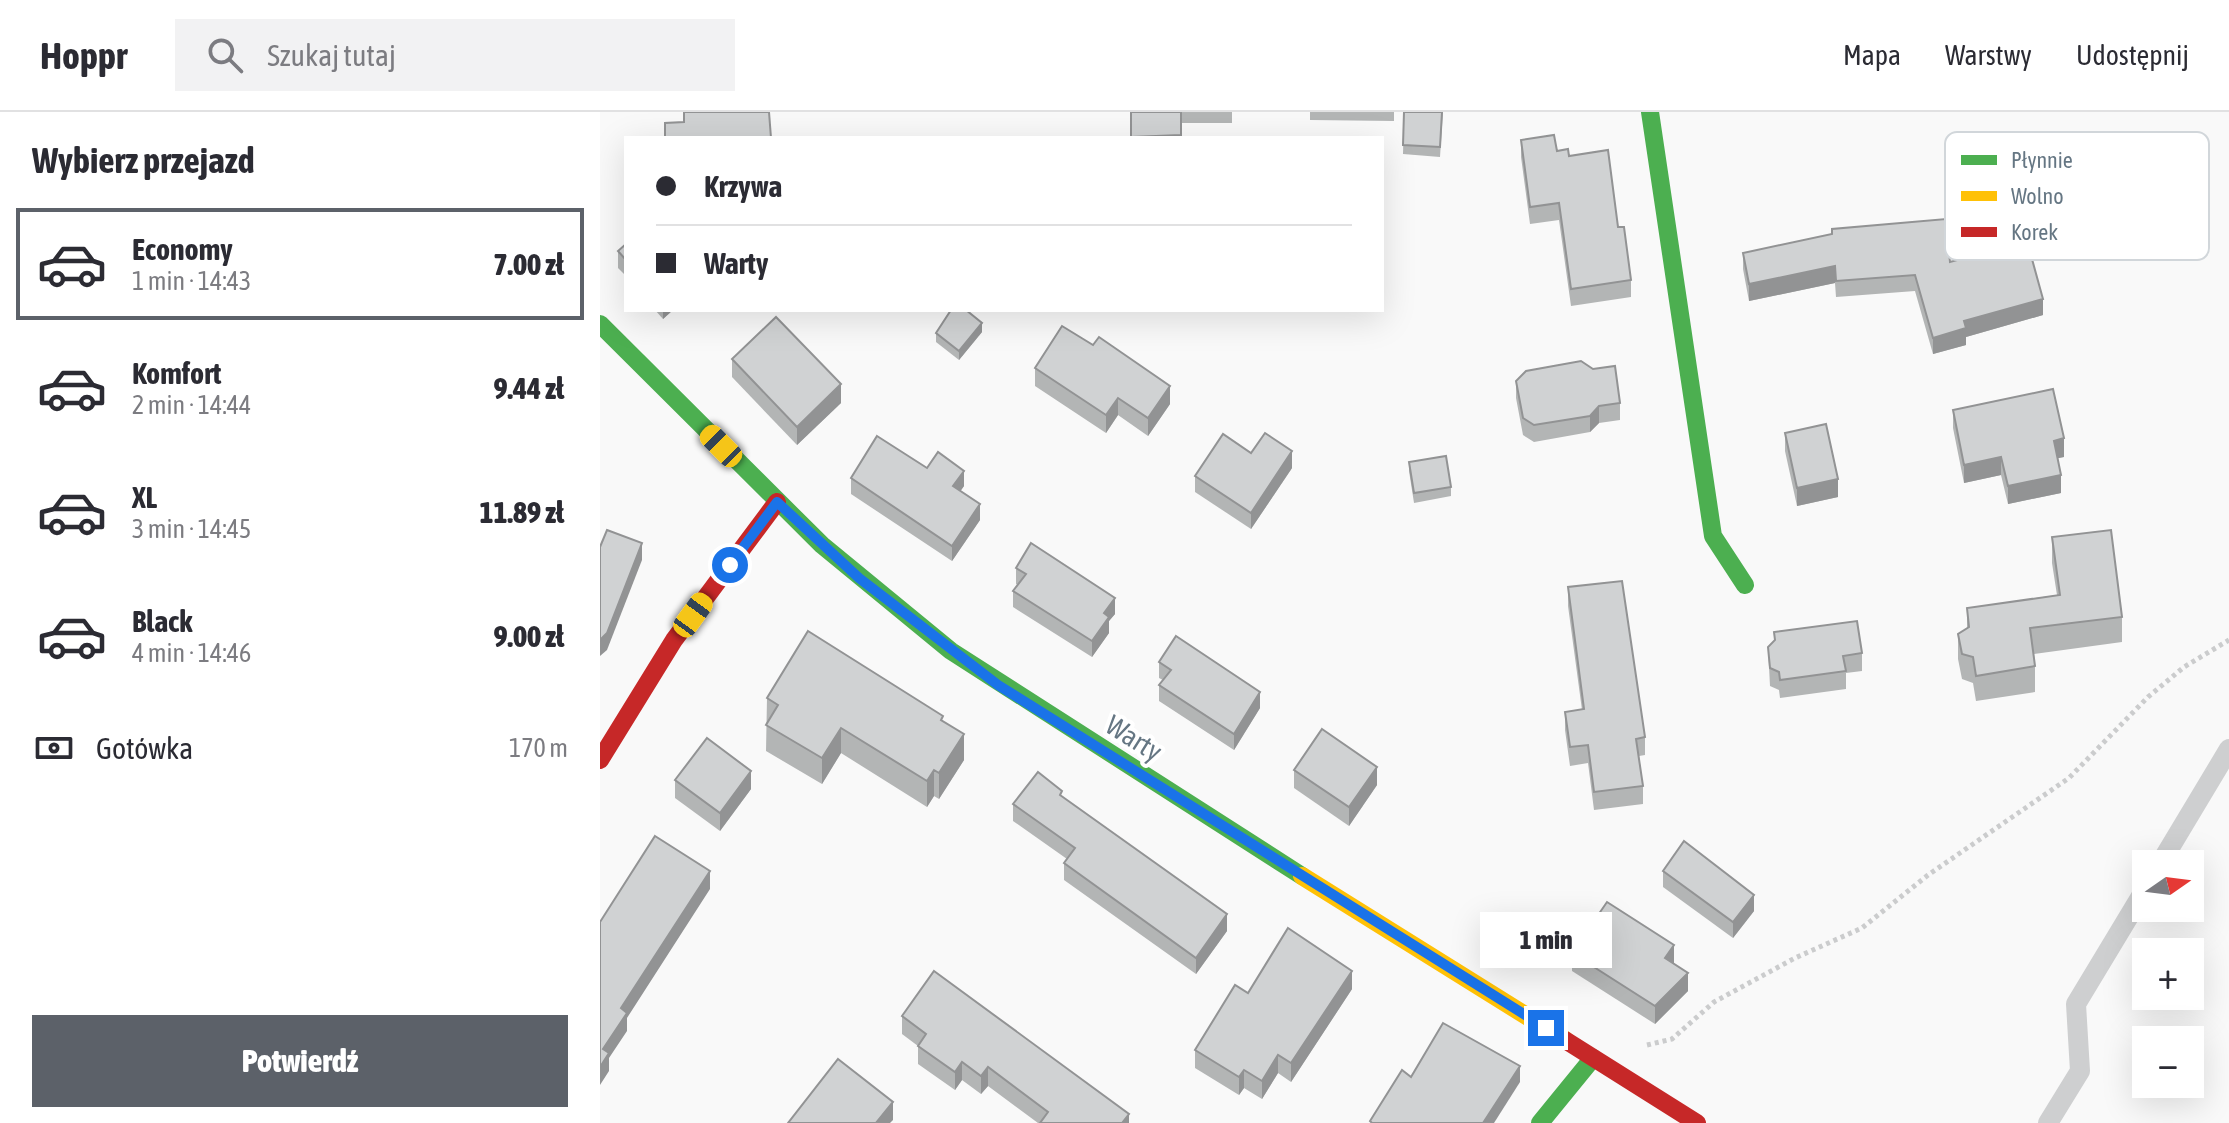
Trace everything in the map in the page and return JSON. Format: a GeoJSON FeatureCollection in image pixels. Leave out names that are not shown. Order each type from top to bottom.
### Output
{"type":"FeatureCollection","features":[{"type":"Feature","properties":{"kind":"main road"},"geometry":{"type":"LineString","coordinates":[[1650,112],[1700,466],[1713,536],[1745,585]]}},
{"type":"Feature","properties":{"kind":"main road","name":"Warty"},"geometry":{"type":"LineString","coordinates":[[600,324],[777,502],[859,578],[998,685],[1697,1123]]}},
{"type":"Feature","properties":{"kind":"main road"},"geometry":{"type":"LineString","coordinates":[[600,760],[674,640],[777,502]]}},
{"type":"Feature","properties":{"kind":"main road"},"geometry":{"type":"LineString","coordinates":[[1540,1123],[1593,1058]]}},
{"type":"Feature","properties":{"kind":"lane"},"geometry":{"type":"LineString","coordinates":[[2168,850],[2229,749]]}},
{"type":"Feature","properties":{"kind":"lane"},"geometry":{"type":"LineString","coordinates":[[2048,1123],[2080,1071],[2076,1004],[2132,911]]}},
{"type":"Feature","properties":{"kind":"path"},"geometry":{"type":"LineString","coordinates":[[1642,1046],[1672,1039],[1714,1002],[1795,958],[1862,928],[1928,875],[2069,778],[2148,697],[2184,667],[2229,640]]}},
{"type":"Feature","properties":{"kind":"building"},"geometry":{"type":"Polygon","coordinates":[[[684,112],[769,112],[771,136],[665,136],[665,123],[684,122],[684,112]]]}},
{"type":"Feature","properties":{"kind":"building"},"geometry":{"type":"Polygon","coordinates":[[[1131,112],[1181,112],[1181,135],[1131,136],[1131,112]]]}},
{"type":"Feature","properties":{"kind":"building"},"geometry":{"type":"Polygon","coordinates":[[[1404,112],[1442,112],[1440,147],[1403,145],[1404,112]]]}},
{"type":"Feature","properties":{"kind":"building"},"geometry":{"type":"Polygon","coordinates":[[[1554,135],[1557,151],[1568,149],[1569,156],[1608,150],[1618,227],[1624,227],[1631,280],[1571,289],[1559,203],[1530,207],[1521,140],[1554,135]]]}},
{"type":"Feature","properties":{"kind":"building"},"geometry":{"type":"Polygon","coordinates":[[[1945,219],[1945,260],[2032,260],[2043,299],[1964,321],[1966,328],[1933,338],[1915,275],[1836,281],[1835,266],[1749,284],[1743,253],[1832,234],[1832,229],[1945,219]]]}},
{"type":"Feature","properties":{"kind":"building"},"geometry":{"type":"Polygon","coordinates":[[[950,312],[968,312],[982,323],[959,351],[936,333],[950,312]]]}},
{"type":"Feature","properties":{"kind":"building"},"geometry":{"type":"Polygon","coordinates":[[[776,317],[841,384],[797,427],[732,359],[776,317]]]}},
{"type":"Feature","properties":{"kind":"building"},"geometry":{"type":"Polygon","coordinates":[[[1062,326],[1093,345],[1099,337],[1170,386],[1148,418],[1118,398],[1106,415],[1035,368],[1062,326]]]}},
{"type":"Feature","properties":{"kind":"building"},"geometry":{"type":"Polygon","coordinates":[[[1581,361],[1593,369],[1615,366],[1620,403],[1599,406],[1590,416],[1534,425],[1523,418],[1516,381],[1526,371],[1581,361]]]}},
{"type":"Feature","properties":{"kind":"building"},"geometry":{"type":"Polygon","coordinates":[[[2053,389],[2064,438],[2054,441],[2061,475],[2008,486],[2001,457],[1964,465],[1953,410],[2053,389]]]}},
{"type":"Feature","properties":{"kind":"building"},"geometry":{"type":"Polygon","coordinates":[[[1826,424],[1838,479],[1797,488],[1785,433],[1826,424]]]}},
{"type":"Feature","properties":{"kind":"building"},"geometry":{"type":"Polygon","coordinates":[[[1265,433],[1292,451],[1251,513],[1195,476],[1223,434],[1251,453],[1265,433]]]}},
{"type":"Feature","properties":{"kind":"building"},"geometry":{"type":"Polygon","coordinates":[[[877,436],[927,468],[938,452],[964,471],[953,486],[980,504],[952,546],[851,478],[877,436]]]}},
{"type":"Feature","properties":{"kind":"building"},"geometry":{"type":"Polygon","coordinates":[[[1446,456],[1451,487],[1414,493],[1409,462],[1446,456]]]}},
{"type":"Feature","properties":{"kind":"building"},"geometry":{"type":"Polygon","coordinates":[[[607,530],[642,543],[607,633],[600,640],[600,547],[607,530]]]}},
{"type":"Feature","properties":{"kind":"building"},"geometry":{"type":"Polygon","coordinates":[[[2111,530],[2122,617],[2030,628],[2035,666],[1976,676],[1973,657],[1962,654],[1958,634],[1969,627],[1967,608],[2060,595],[2052,537],[2111,530]]]}},
{"type":"Feature","properties":{"kind":"building"},"geometry":{"type":"Polygon","coordinates":[[[1031,543],[1115,598],[1104,613],[1109,617],[1092,641],[1013,591],[1026,574],[1016,568],[1031,543]]]}},
{"type":"Feature","properties":{"kind":"building"},"geometry":{"type":"Polygon","coordinates":[[[1622,581],[1645,737],[1636,739],[1643,786],[1594,792],[1588,745],[1570,747],[1565,712],[1584,709],[1568,587],[1622,581]]]}},
{"type":"Feature","properties":{"kind":"building"},"geometry":{"type":"Polygon","coordinates":[[[1857,621],[1862,653],[1843,656],[1846,671],[1780,680],[1779,672],[1770,668],[1768,647],[1775,640],[1774,632],[1857,621]]]}},
{"type":"Feature","properties":{"kind":"building"},"geometry":{"type":"Polygon","coordinates":[[[808,631],[943,716],[941,720],[964,734],[939,773],[934,770],[927,781],[841,728],[822,758],[766,725],[778,705],[767,698],[808,631]]]}},
{"type":"Feature","properties":{"kind":"building"},"geometry":{"type":"Polygon","coordinates":[[[1176,636],[1260,692],[1234,734],[1159,685],[1171,670],[1159,662],[1176,636]]]}},
{"type":"Feature","properties":{"kind":"building"},"geometry":{"type":"Polygon","coordinates":[[[1322,729],[1377,767],[1349,807],[1294,770],[1322,729]]]}},
{"type":"Feature","properties":{"kind":"building"},"geometry":{"type":"Polygon","coordinates":[[[707,738],[751,771],[720,813],[675,780],[707,738]]]}},
{"type":"Feature","properties":{"kind":"building"},"geometry":{"type":"Polygon","coordinates":[[[1038,772],[1062,791],[1060,795],[1227,914],[1196,958],[1064,863],[1075,848],[1013,804],[1038,772]]]}},
{"type":"Feature","properties":{"kind":"building"},"geometry":{"type":"Polygon","coordinates":[[[655,836],[710,871],[621,1008],[627,1013],[603,1049],[609,1053],[600,1067],[600,922],[655,836]]]}},
{"type":"Feature","properties":{"kind":"building"},"geometry":{"type":"Polygon","coordinates":[[[1684,841],[1754,895],[1733,922],[1663,871],[1684,841]]]}},
{"type":"Feature","properties":{"kind":"building"},"geometry":{"type":"Polygon","coordinates":[[[1607,902],[1674,945],[1665,958],[1688,973],[1655,1006],[1572,953],[1607,902]]]}},
{"type":"Feature","properties":{"kind":"building"},"geometry":{"type":"Polygon","coordinates":[[[1288,928],[1352,971],[1291,1063],[1278,1055],[1262,1081],[1244,1070],[1239,1077],[1195,1050],[1235,985],[1248,993],[1288,928]]]}},
{"type":"Feature","properties":{"kind":"building"},"geometry":{"type":"Polygon","coordinates":[[[934,971],[1129,1114],[1122,1123],[1040,1123],[1048,1112],[988,1067],[981,1076],[962,1062],[955,1072],[918,1046],[926,1034],[902,1016],[934,971]]]}},
{"type":"Feature","properties":{"kind":"building"},"geometry":{"type":"Polygon","coordinates":[[[1443,1023],[1520,1066],[1483,1123],[1372,1123],[1370,1121],[1402,1070],[1411,1077],[1443,1023]]]}},
{"type":"Feature","properties":{"kind":"building"},"geometry":{"type":"Polygon","coordinates":[[[838,1059],[893,1102],[876,1123],[788,1123],[838,1059]]]}},
{"type":"Feature","properties":{"kind":"traffic: fast"},"geometry":{"type":"LineString","coordinates":[[1650,112],[1713,536],[1745,585]]}},
{"type":"Feature","properties":{"kind":"traffic: fast"},"geometry":{"type":"LineString","coordinates":[[600,324],[822,545],[951,651],[1302,876]]}},
{"type":"Feature","properties":{"kind":"traffic: fast"},"geometry":{"type":"LineString","coordinates":[[1540,1123],[1593,1058]]}},
{"type":"Feature","properties":{"kind":"traffic: slow"},"geometry":{"type":"LineString","coordinates":[[1302,876],[1565,1040]]}},
{"type":"Feature","properties":{"kind":"traffic: jam"},"geometry":{"type":"LineString","coordinates":[[600,760],[674,640],[777,502]]}},
{"type":"Feature","properties":{"kind":"traffic: jam"},"geometry":{"type":"LineString","coordinates":[[1565,1040],[1697,1123]]}},
{"type":"Feature","properties":{"kind":"route"},"geometry":{"type":"LineString","coordinates":[[730,565],[777,502],[859,578],[998,685],[1546,1028]]}}]}
